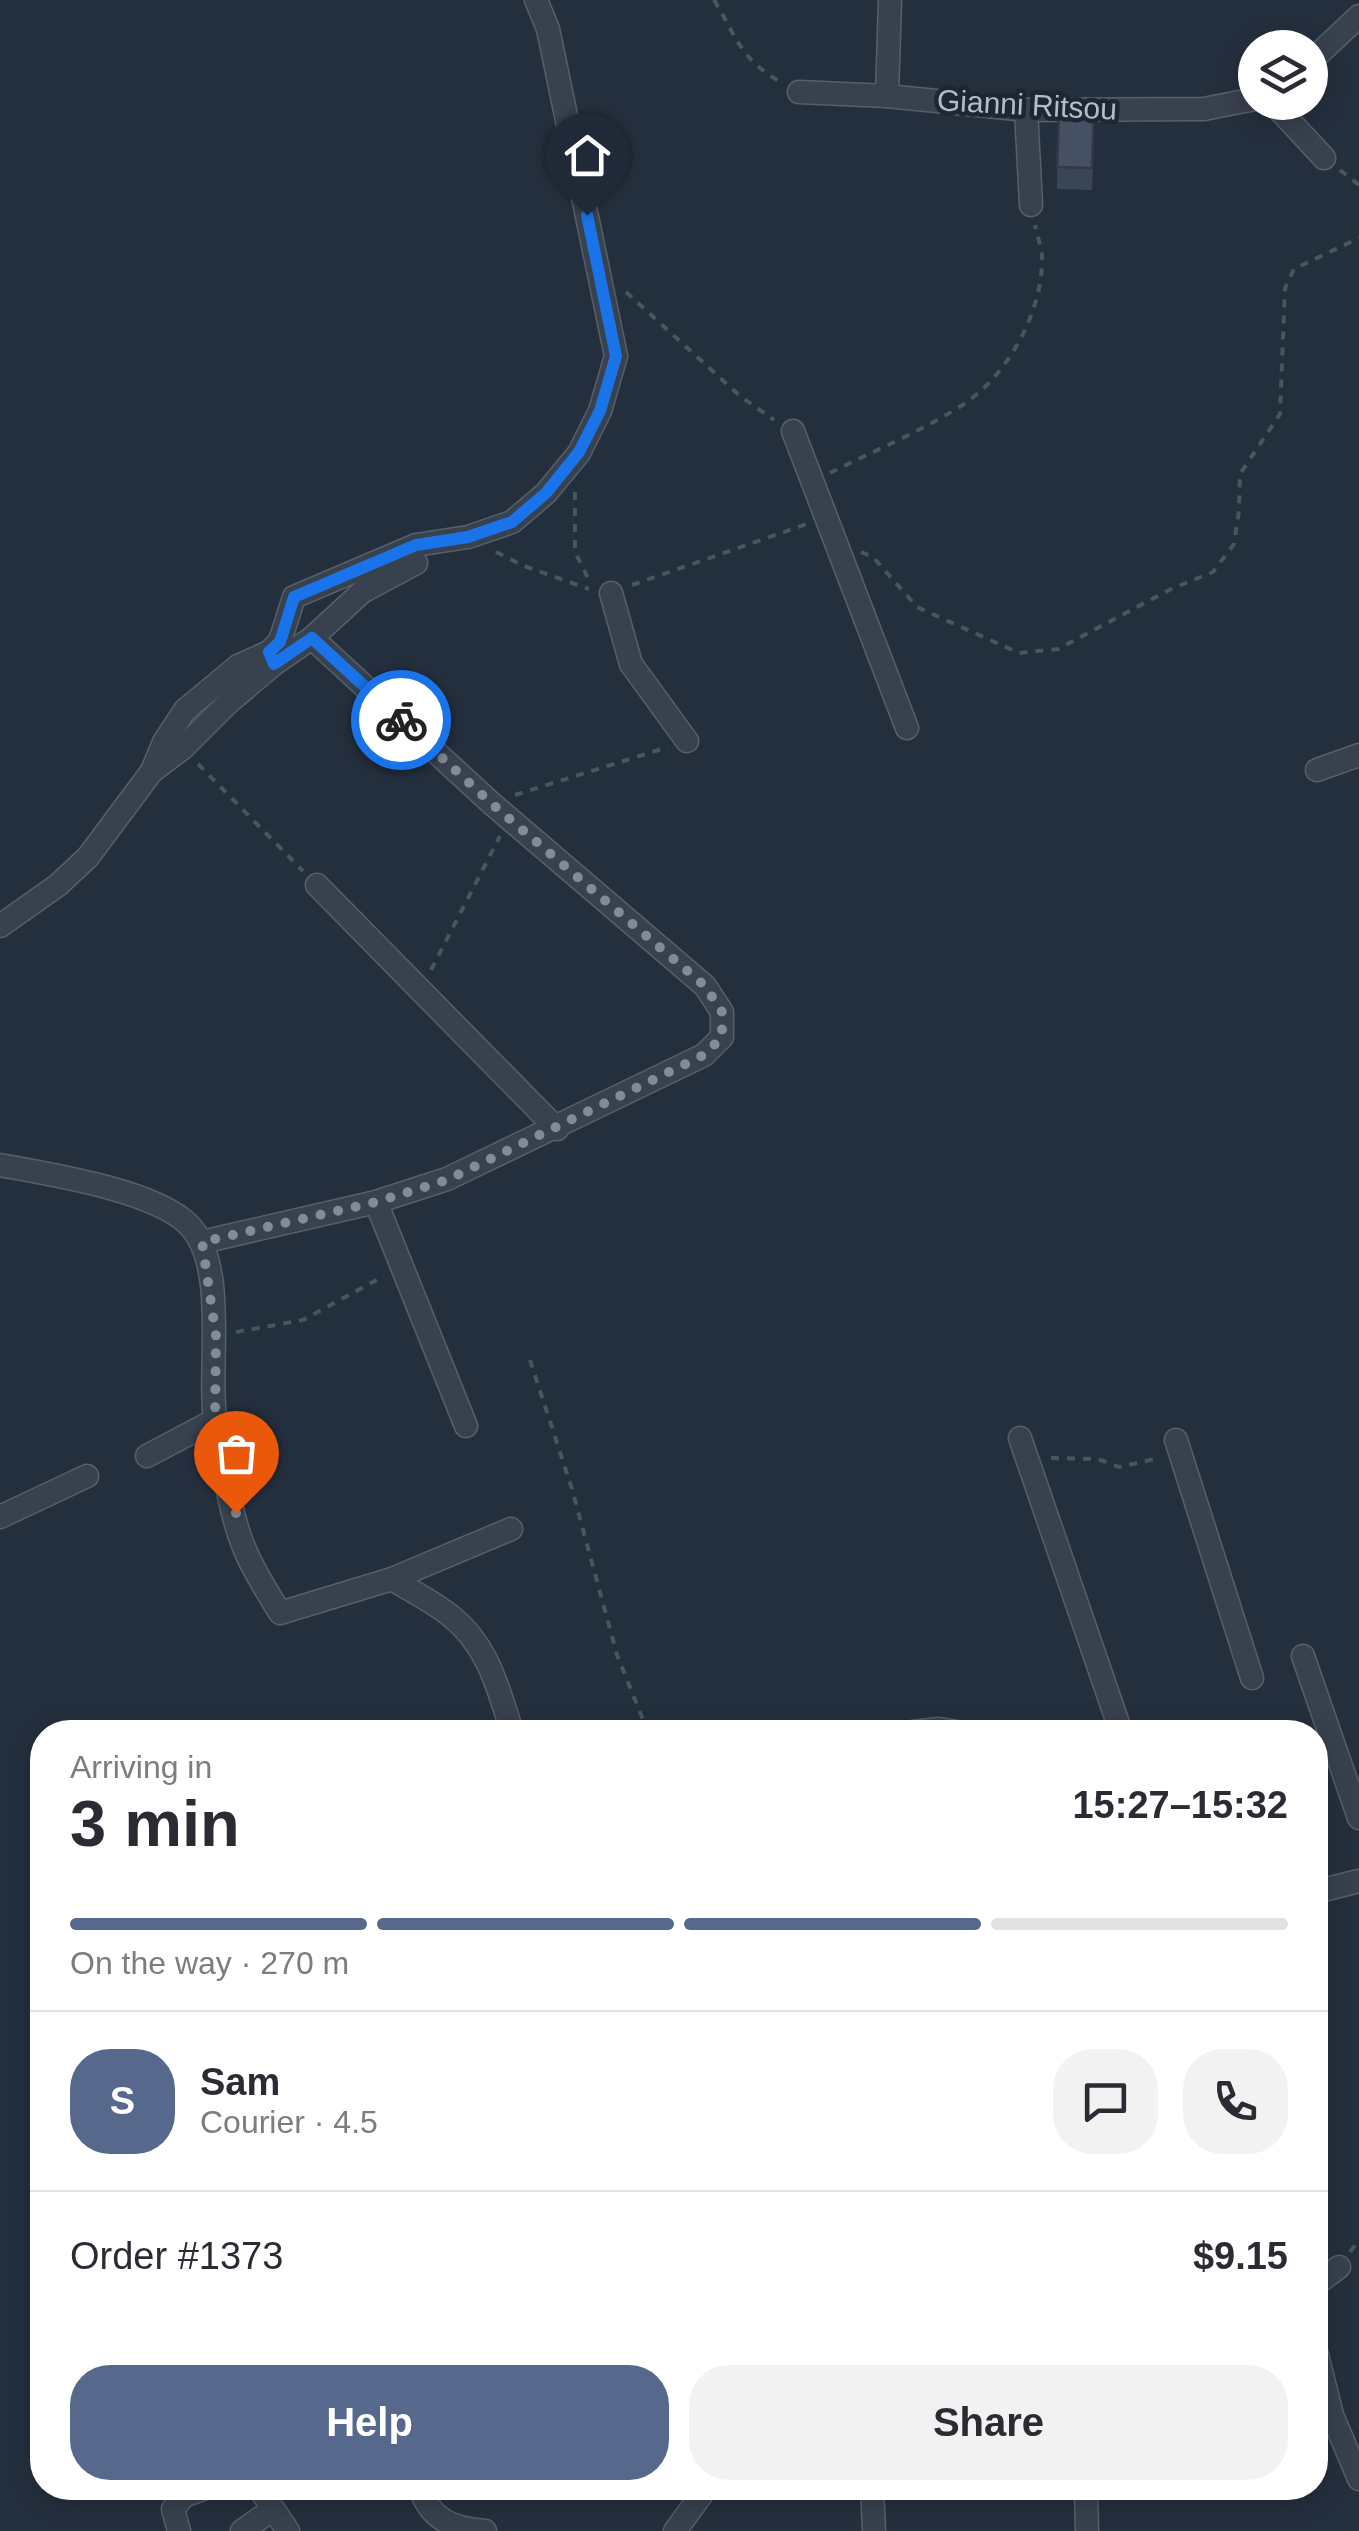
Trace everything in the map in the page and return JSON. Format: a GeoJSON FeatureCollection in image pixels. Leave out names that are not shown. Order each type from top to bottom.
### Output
{"type":"FeatureCollection","features":[{"type":"Feature","properties":{"kind":"street"},"geometry":{"type":"LineString","coordinates":[[152,771],[183,748],[272,658],[294,597],[416,545],[468,537],[512,522],[546,493],[579,452],[600,411],[616,356],[548,28],[536,0]]}},
{"type":"Feature","properties":{"kind":"street"},"geometry":{"type":"LineString","coordinates":[[887,96],[890,0]]}},
{"type":"Feature","properties":{"kind":"street"},"geometry":{"type":"LineString","coordinates":[[1328,45],[1359,16]]}},
{"type":"Feature","properties":{"kind":"street","name":"Gianni Ritsou"},"geometry":{"type":"LineString","coordinates":[[799,92],[1026,110],[1204,108],[1238,103]]}},
{"type":"Feature","properties":{"kind":"street"},"geometry":{"type":"LineString","coordinates":[[1026,110],[1031,205]]}},
{"type":"Feature","properties":{"kind":"street"},"geometry":{"type":"LineString","coordinates":[[1289,120],[1324,158]]}},
{"type":"Feature","properties":{"kind":"street"},"geometry":{"type":"LineString","coordinates":[[793,431],[906,728]]}},
{"type":"Feature","properties":{"kind":"street"},"geometry":{"type":"LineString","coordinates":[[0,926],[88,857],[152,771],[164,742],[185,710],[238,666],[272,658],[312,638],[362,592],[416,563]]}},
{"type":"Feature","properties":{"kind":"street"},"geometry":{"type":"LineString","coordinates":[[612,592],[631,664],[686,742]]}},
{"type":"Feature","properties":{"kind":"street"},"geometry":{"type":"LineString","coordinates":[[202,1242],[376,1202],[447,1180],[704,1055],[722,1037],[722,1012],[705,986],[491,803],[312,638]]}},
{"type":"Feature","properties":{"kind":"street"},"geometry":{"type":"LineString","coordinates":[[1316,770],[1359,754]]}},
{"type":"Feature","properties":{"kind":"street"},"geometry":{"type":"LineString","coordinates":[[317,885],[557,1128]]}},
{"type":"Feature","properties":{"kind":"street"},"geometry":{"type":"LineString","coordinates":[[0,1165],[80,1180],[163,1206],[188,1224],[202,1242],[216,1336],[215,1420],[242,1544],[280,1613],[392,1579],[511,1529]]}},
{"type":"Feature","properties":{"kind":"street"},"geometry":{"type":"LineString","coordinates":[[376,1202],[466,1426]]}},
{"type":"Feature","properties":{"kind":"street"},"geometry":{"type":"LineString","coordinates":[[147,1456],[215,1420]]}},
{"type":"Feature","properties":{"kind":"street"},"geometry":{"type":"LineString","coordinates":[[1178,1446],[1252,1678]]}},
{"type":"Feature","properties":{"kind":"street"},"geometry":{"type":"LineString","coordinates":[[1023,1448],[1117,1720]]}},
{"type":"Feature","properties":{"kind":"street"},"geometry":{"type":"LineString","coordinates":[[0,1517],[87,1476]]}},
{"type":"Feature","properties":{"kind":"street"},"geometry":{"type":"LineString","coordinates":[[392,1579],[452,1617],[476,1642],[497,1682],[508,1720]]}},
{"type":"Feature","properties":{"kind":"street"},"geometry":{"type":"LineString","coordinates":[[1303,1656],[1325,1720]]}},
{"type":"Feature","properties":{"kind":"street"},"geometry":{"type":"LineString","coordinates":[[1328,1728],[1359,1818]]}},
{"type":"Feature","properties":{"kind":"street"},"geometry":{"type":"LineString","coordinates":[[1328,1889],[1359,1882]]}},
{"type":"Feature","properties":{"kind":"street"},"geometry":{"type":"LineString","coordinates":[[1328,2275],[1339,2267]]}},
{"type":"Feature","properties":{"kind":"street"},"geometry":{"type":"LineString","coordinates":[[1328,2431],[1359,2479]]}},
{"type":"Feature","properties":{"kind":"street"},"geometry":{"type":"LineString","coordinates":[[179,2531],[173,2509],[181,2500]]}},
{"type":"Feature","properties":{"kind":"street"},"geometry":{"type":"LineString","coordinates":[[267,2500],[288,2531]]}},
{"type":"Feature","properties":{"kind":"street"},"geometry":{"type":"LineString","coordinates":[[426,2500],[433,2514],[454,2528],[485,2531]]}},
{"type":"Feature","properties":{"kind":"street"},"geometry":{"type":"LineString","coordinates":[[675,2531],[698,2500]]}},
{"type":"Feature","properties":{"kind":"street"},"geometry":{"type":"LineString","coordinates":[[873,2500],[874,2531]]}},
{"type":"Feature","properties":{"kind":"street"},"geometry":{"type":"LineString","coordinates":[[1086,2500],[1087,2531]]}},
{"type":"Feature","properties":{"kind":"street"},"geometry":{"type":"LineString","coordinates":[[242,2531],[273,2509]]}},
{"type":"Feature","properties":{"kind":"path"},"geometry":{"type":"LineString","coordinates":[[714,0],[752,64],[799,92]]}},
{"type":"Feature","properties":{"kind":"path"},"geometry":{"type":"LineString","coordinates":[[812,481],[962,405],[994,377],[1021,337],[1038,293],[1042,256],[1031,205]]}},
{"type":"Feature","properties":{"kind":"path"},"geometry":{"type":"LineString","coordinates":[[612,592],[829,528],[873,557],[917,608],[1018,653],[1058,648],[1170,589],[1214,572],[1234,544],[1240,474],[1280,414],[1285,288],[1294,269],[1359,238]]}},
{"type":"Feature","properties":{"kind":"path"},"geometry":{"type":"LineString","coordinates":[[600,269],[758,410],[793,431]]}},
{"type":"Feature","properties":{"kind":"path"},"geometry":{"type":"LineString","coordinates":[[468,537],[524,566],[593,590],[575,552],[579,452]]}},
{"type":"Feature","properties":{"kind":"path"},"geometry":{"type":"LineString","coordinates":[[491,803],[686,742]]}},
{"type":"Feature","properties":{"kind":"path"},"geometry":{"type":"LineString","coordinates":[[183,748],[317,885]]}},
{"type":"Feature","properties":{"kind":"path"},"geometry":{"type":"LineString","coordinates":[[421,990],[509,818]]}},
{"type":"Feature","properties":{"kind":"path"},"geometry":{"type":"LineString","coordinates":[[216,1336],[302,1320],[402,1266]]}},
{"type":"Feature","properties":{"kind":"path"},"geometry":{"type":"LineString","coordinates":[[530,1360],[572,1489],[617,1655],[643,1720]]}},
{"type":"Feature","properties":{"kind":"path"},"geometry":{"type":"LineString","coordinates":[[1023,1448],[1098,1459],[1119,1467],[1178,1446]]}},
{"type":"Feature","properties":{"kind":"building"},"geometry":{"type":"Polygon","coordinates":[[[1059,110],[1094,111],[1092,168],[1057,167],[1059,110]]]}},
{"type":"Feature","properties":{"kind":"way so far"},"geometry":{"type":"LineString","coordinates":[[236,1513],[215,1420],[216,1336],[202,1242],[376,1202],[447,1180],[704,1055],[722,1037],[722,1012],[705,986],[491,803],[401,720]]}},
{"type":"Feature","properties":{"kind":"route"},"geometry":{"type":"LineString","coordinates":[[401,720],[312,638],[274,664],[269,652],[280,642],[294,597],[416,545],[468,537],[512,522],[546,493],[579,452],[600,411],[616,356],[587,215]]}}]}
